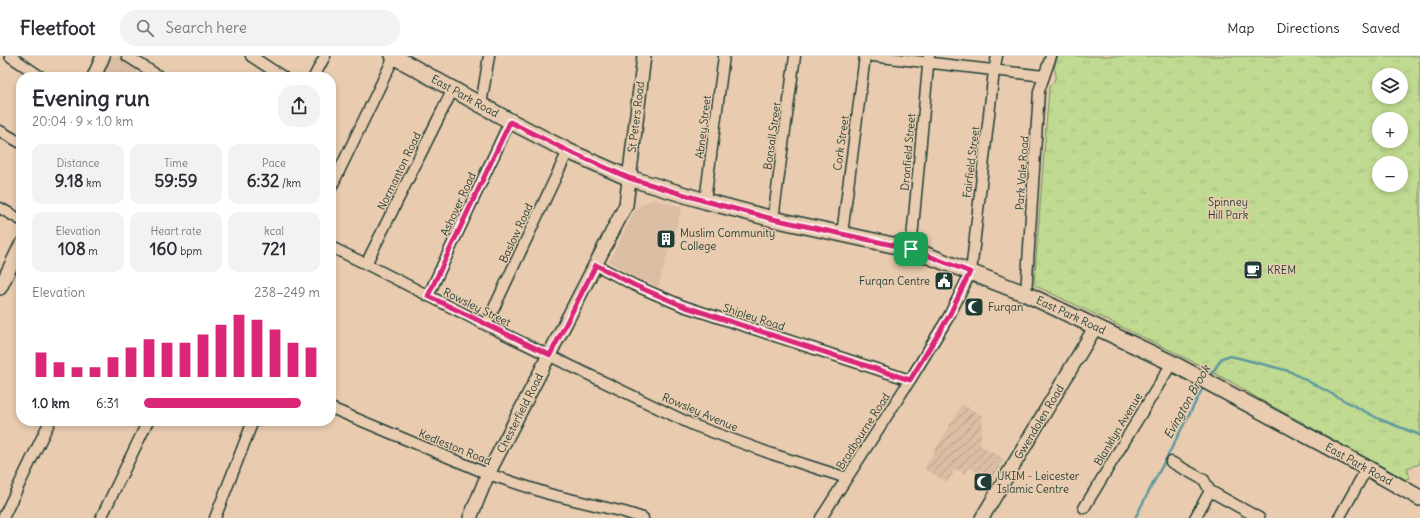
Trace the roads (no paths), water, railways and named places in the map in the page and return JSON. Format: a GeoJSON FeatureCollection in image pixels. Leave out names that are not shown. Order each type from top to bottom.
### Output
{"type":"FeatureCollection","features":[{"type":"Feature","properties":{"kind":"main road","name":"East Park Road"},"geometry":{"type":"LineString","coordinates":[[394,56],[510,122],[568,151],[629,178],[705,201],[773,219],[911,249],[1026,294],[1172,363],[1420,498]]}},
{"type":"Feature","properties":{"kind":"street"},"geometry":{"type":"LineString","coordinates":[[10,56],[34,72]]}},
{"type":"Feature","properties":{"kind":"street"},"geometry":{"type":"LineString","coordinates":[[96,72],[102,56]]}},
{"type":"Feature","properties":{"kind":"street"},"geometry":{"type":"LineString","coordinates":[[127,56],[152,72]]}},
{"type":"Feature","properties":{"kind":"street"},"geometry":{"type":"LineString","coordinates":[[251,56],[275,72]]}},
{"type":"Feature","properties":{"kind":"street"},"geometry":{"type":"LineString","coordinates":[[317,72],[325,56]]}},
{"type":"Feature","properties":{"kind":"street"},"geometry":{"type":"LineString","coordinates":[[336,178],[394,56]]}},
{"type":"Feature","properties":{"kind":"street"},"geometry":{"type":"LineString","coordinates":[[481,105],[489,56]]}},
{"type":"Feature","properties":{"kind":"street","name":"St Peters Road"},"geometry":{"type":"LineString","coordinates":[[629,178],[644,56]]}},
{"type":"Feature","properties":{"kind":"street","name":"Abney Street"},"geometry":{"type":"LineString","coordinates":[[705,201],[724,56]]}},
{"type":"Feature","properties":{"kind":"street","name":"Bonsall Street"},"geometry":{"type":"LineString","coordinates":[[773,219],[795,56]]}},
{"type":"Feature","properties":{"kind":"street","name":"Cork Street"},"geometry":{"type":"LineString","coordinates":[[842,234],[865,56]]}},
{"type":"Feature","properties":{"kind":"street"},"geometry":{"type":"LineString","coordinates":[[872,56],[929,59],[994,71],[1044,76]]}},
{"type":"Feature","properties":{"kind":"street","name":"Fairfield Street"},"geometry":{"type":"LineString","coordinates":[[970,272],[997,56]]}},
{"type":"Feature","properties":{"kind":"street","name":"Park Vale Road"},"geometry":{"type":"LineString","coordinates":[[1026,294],[1039,91],[1051,56]]}},
{"type":"Feature","properties":{"kind":"street","name":"Dronfield Street"},"geometry":{"type":"LineString","coordinates":[[911,249],[929,59]]}},
{"type":"Feature","properties":{"kind":"street","name":"Normanton Road"},"geometry":{"type":"LineString","coordinates":[[366,264],[453,89]]}},
{"type":"Feature","properties":{"kind":"street","name":"Ashover Road"},"geometry":{"type":"LineString","coordinates":[[428,296],[510,122]]}},
{"type":"Feature","properties":{"kind":"street"},"geometry":{"type":"LineString","coordinates":[[0,131],[16,140]]}},
{"type":"Feature","properties":{"kind":"street","name":"Baslow Road"},"geometry":{"type":"LineString","coordinates":[[486,325],[568,151]]}},
{"type":"Feature","properties":{"kind":"street","name":"Chesterfield Road"},"geometry":{"type":"LineString","coordinates":[[470,518],[488,474],[626,205],[629,178]]}},
{"type":"Feature","properties":{"kind":"street"},"geometry":{"type":"LineString","coordinates":[[0,208],[16,217]]}},
{"type":"Feature","properties":{"kind":"street","name":"Rowsley Street"},"geometry":{"type":"LineString","coordinates":[[336,249],[486,325],[550,355]]}},
{"type":"Feature","properties":{"kind":"street"},"geometry":{"type":"LineString","coordinates":[[1,283],[16,254]]}},
{"type":"Feature","properties":{"kind":"street","name":"Shipley Road"},"geometry":{"type":"LineString","coordinates":[[596,265],[634,285],[683,306],[910,380]]}},
{"type":"Feature","properties":{"kind":"street","name":"Bradbourne Road"},"geometry":{"type":"LineString","coordinates":[[822,518],[949,316],[970,272]]}},
{"type":"Feature","properties":{"kind":"street","name":"Gwendolen Road"},"geometry":{"type":"LineString","coordinates":[[982,518],[1096,326]]}},
{"type":"Feature","properties":{"kind":"street","name":"Rowsley Avenue"},"geometry":{"type":"LineString","coordinates":[[550,355],[693,425],[772,454],[847,478]]}},
{"type":"Feature","properties":{"kind":"street","name":"Blanklyn Avenue"},"geometry":{"type":"LineString","coordinates":[[1084,508],[1172,363]]}},
{"type":"Feature","properties":{"kind":"street","name":"Kedleston Road"},"geometry":{"type":"LineString","coordinates":[[336,410],[488,474],[549,494],[624,512],[642,518]]}},
{"type":"Feature","properties":{"kind":"street"},"geometry":{"type":"LineString","coordinates":[[3,518],[48,426]]}},
{"type":"Feature","properties":{"kind":"street"},"geometry":{"type":"LineString","coordinates":[[101,518],[146,426]]}},
{"type":"Feature","properties":{"kind":"street"},"geometry":{"type":"LineString","coordinates":[[215,518],[251,426]]}},
{"type":"Feature","properties":{"kind":"street"},"geometry":{"type":"LineString","coordinates":[[1171,462],[1204,480],[1210,491],[1259,518]]}},
{"type":"Feature","properties":{"kind":"street"},"geometry":{"type":"LineString","coordinates":[[1339,518],[1367,468]]}},
{"type":"Feature","properties":{"kind":"street"},"geometry":{"type":"LineString","coordinates":[[1195,518],[1210,491]]}},
{"type":"Feature","properties":{"kind":"waterway","name":"Evington Brook"},"geometry":{"type":"LineString","coordinates":[[1209,378],[1222,358],[1228,356],[1289,371],[1379,419],[1420,435]]}},
{"type":"Feature","properties":{"kind":"waterway","name":"Evington Brook"},"geometry":{"type":"LineString","coordinates":[[1135,518],[1204,386]]}},
{"type":"Feature","properties":{"kind":"place","name":"Muslim Community College"},"geometry":{"type":"Point","coordinates":[666,239]}},
{"type":"Feature","properties":{"kind":"place","name":"KREM"},"geometry":{"type":"Point","coordinates":[1253,270]}},
{"type":"Feature","properties":{"kind":"place","name":"Furqan Centre"},"geometry":{"type":"Point","coordinates":[944,281]}},
{"type":"Feature","properties":{"kind":"place","name":"Furqan"},"geometry":{"type":"Point","coordinates":[974,307]}},
{"type":"Feature","properties":{"kind":"place","name":"UKIM - Leicester Islamic Centre"},"geometry":{"type":"Point","coordinates":[983,482]}},
{"type":"Feature","properties":{"kind":"park label","name":"Spinney Hill Park"},"geometry":{"type":"Point","coordinates":[1228,208]}}]}
